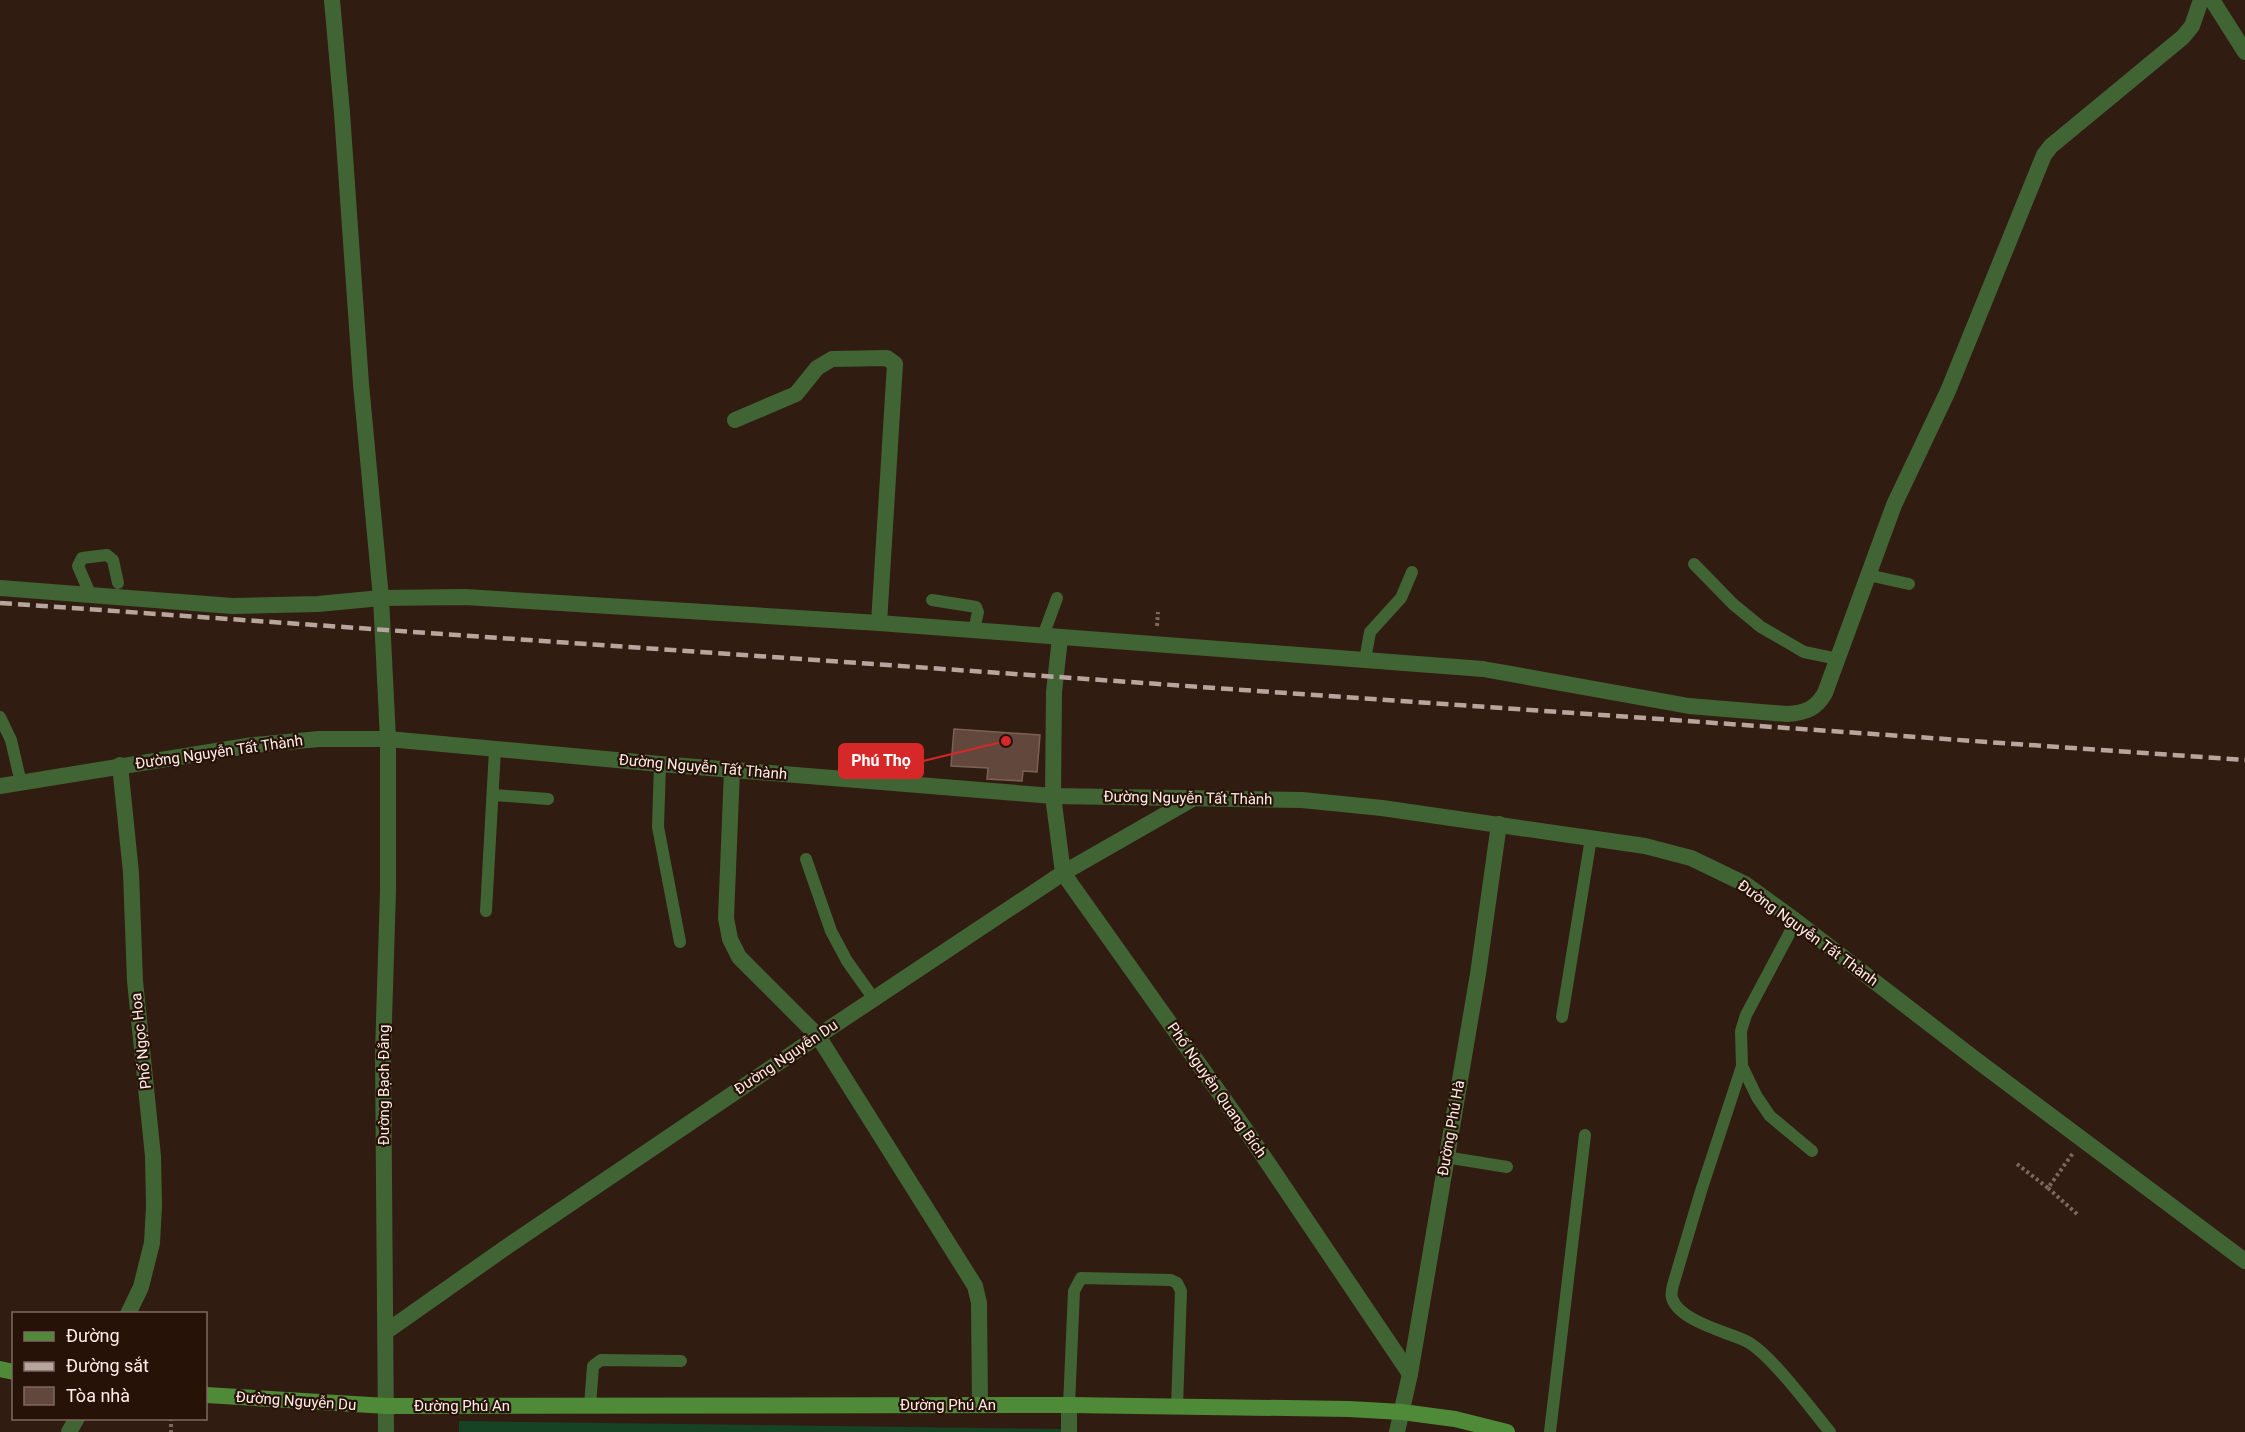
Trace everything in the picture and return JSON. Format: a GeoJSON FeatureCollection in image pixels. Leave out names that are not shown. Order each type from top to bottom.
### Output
{"type":"FeatureCollection","features":[{"type":"Feature","properties":{"kind":"main road","name":"Đường Nguyễn Du"},"geometry":{"type":"LineString","coordinates":[[207,1395],[387,1406]]}},
{"type":"Feature","properties":{"kind":"main road","name":"Đường Phú An"},"geometry":{"type":"LineString","coordinates":[[387,1406],[1069,1405],[1402,1412],[1455,1419],[1507,1432]]}},
{"type":"Feature","properties":{"kind":"street","name":"Đường Bạch Đằng"},"geometry":{"type":"LineString","coordinates":[[332,0],[361,384],[381,598],[388,739],[388,890],[383,1053],[386,1432]]}},
{"type":"Feature","properties":{"kind":"street"},"geometry":{"type":"LineString","coordinates":[[0,588],[232,606],[318,604],[381,598],[465,597],[879,623],[1491,670],[1689,706],[1787,714],[1801,713],[1812,709],[1821,701],[1896,500],[1948,391],[2044,155],[2051,146],[2183,37],[2192,26],[2201,0]]}},
{"type":"Feature","properties":{"kind":"street"},"geometry":{"type":"LineString","coordinates":[[2219,4],[2245,52]]}},
{"type":"Feature","properties":{"kind":"street"},"geometry":{"type":"LineString","coordinates":[[735,420],[796,394],[817,368],[832,359],[887,358],[895,364],[879,623]]}},
{"type":"Feature","properties":{"kind":"street","name":"Phố Nguyễn Quang Bích"},"geometry":{"type":"LineString","coordinates":[[1051,637],[1054,692],[1053,796],[1063,873],[1245,1129],[1410,1374]]}},
{"type":"Feature","properties":{"kind":"street","name":"Đường Nguyễn Tất Thành"},"geometry":{"type":"LineString","coordinates":[[0,786],[120,765],[286,742],[319,739],[388,739],[495,750],[1053,796],[1302,800],[1382,808],[1645,846],[1691,858],[1745,884],[2245,1261]]}},
{"type":"Feature","properties":{"kind":"street","name":"Phố Ngọc Hoa"},"geometry":{"type":"LineString","coordinates":[[120,765],[131,873],[135,981],[153,1156],[154,1206],[152,1243],[141,1287],[129,1312]]}},
{"type":"Feature","properties":{"kind":"street"},"geometry":{"type":"LineString","coordinates":[[732,770],[726,918],[730,939],[739,957],[818,1036],[975,1286],[979,1303],[980,1405]]}},
{"type":"Feature","properties":{"kind":"street","name":"Đường Nguyễn Du"},"geometry":{"type":"LineString","coordinates":[[387,1331],[505,1248],[1063,873],[1194,798]]}},
{"type":"Feature","properties":{"kind":"street","name":"Đường Phú Hà"},"geometry":{"type":"LineString","coordinates":[[1397,1432],[1410,1374],[1445,1157],[1478,974],[1499,824]]}},
{"type":"Feature","properties":{"kind":"street"},"geometry":{"type":"LineString","coordinates":[[1069,1405],[1069,1432]]}},
{"type":"Feature","properties":{"kind":"lane"},"geometry":{"type":"LineString","coordinates":[[91,596],[78,566],[82,558],[107,555],[113,560],[118,584]]}},
{"type":"Feature","properties":{"kind":"lane"},"geometry":{"type":"LineString","coordinates":[[1694,564],[1733,604],[1761,627],[1804,652],[1838,658]]}},
{"type":"Feature","properties":{"kind":"lane"},"geometry":{"type":"LineString","coordinates":[[1365,660],[1370,632],[1401,598],[1412,572]]}},
{"type":"Feature","properties":{"kind":"lane"},"geometry":{"type":"LineString","coordinates":[[1868,575],[1909,584]]}},
{"type":"Feature","properties":{"kind":"lane"},"geometry":{"type":"LineString","coordinates":[[1051,637],[1057,598]]}},
{"type":"Feature","properties":{"kind":"lane"},"geometry":{"type":"LineString","coordinates":[[932,600],[976,607],[978,612],[974,630]]}},
{"type":"Feature","properties":{"kind":"lane"},"geometry":{"type":"LineString","coordinates":[[0,717],[11,740],[21,783]]}},
{"type":"Feature","properties":{"kind":"lane"},"geometry":{"type":"LineString","coordinates":[[486,911],[495,750]]}},
{"type":"Feature","properties":{"kind":"lane"},"geometry":{"type":"LineString","coordinates":[[660,764],[658,827],[680,942]]}},
{"type":"Feature","properties":{"kind":"lane"},"geometry":{"type":"LineString","coordinates":[[493,795],[548,799]]}},
{"type":"Feature","properties":{"kind":"lane"},"geometry":{"type":"LineString","coordinates":[[1562,1017],[1591,838]]}},
{"type":"Feature","properties":{"kind":"lane"},"geometry":{"type":"LineString","coordinates":[[806,859],[831,931],[847,960],[874,999]]}},
{"type":"Feature","properties":{"kind":"lane"},"geometry":{"type":"LineString","coordinates":[[1796,921],[1746,1015],[1741,1031],[1742,1066],[1701,1191],[1671,1297],[1678,1308],[1706,1325],[1748,1342],[1765,1355],[1830,1432]]}},
{"type":"Feature","properties":{"kind":"lane"},"geometry":{"type":"LineString","coordinates":[[1742,1066],[1757,1097],[1770,1116],[1812,1151]]}},
{"type":"Feature","properties":{"kind":"lane"},"geometry":{"type":"LineString","coordinates":[[1550,1432],[1585,1135]]}},
{"type":"Feature","properties":{"kind":"lane"},"geometry":{"type":"LineString","coordinates":[[1445,1157],[1507,1167]]}},
{"type":"Feature","properties":{"kind":"lane"},"geometry":{"type":"LineString","coordinates":[[1069,1405],[1074,1291],[1081,1278],[1171,1280],[1177,1283],[1181,1291],[1177,1407]]}},
{"type":"Feature","properties":{"kind":"lane"},"geometry":{"type":"LineString","coordinates":[[590,1406],[593,1366],[600,1360],[681,1361]]}},
{"type":"Feature","properties":{"kind":"path"},"geometry":{"type":"LineString","coordinates":[[2048,1188],[2082,1140]]}},
{"type":"Feature","properties":{"kind":"path"},"geometry":{"type":"LineString","coordinates":[[2017,1164],[2078,1215]]}},
{"type":"Feature","properties":{"kind":"green space"},"geometry":{"type":"Polygon","coordinates":[[[459,1421],[1062,1429],[1062,1432],[459,1432],[459,1421]]]}},
{"type":"Feature","properties":{"kind":"building"},"geometry":{"type":"Polygon","coordinates":[[[954,729],[1040,735],[1037,772],[1023,771],[1022,781],[987,779],[988,768],[951,766],[954,729]]]}},
{"type":"Feature","properties":{"kind":"railway"},"geometry":{"type":"LineString","coordinates":[[0,603],[2245,760]]}},
{"type":"Feature","properties":{"kind":"place","name":"Phú Thọ"},"geometry":{"type":"Point","coordinates":[1006,741]}}]}
